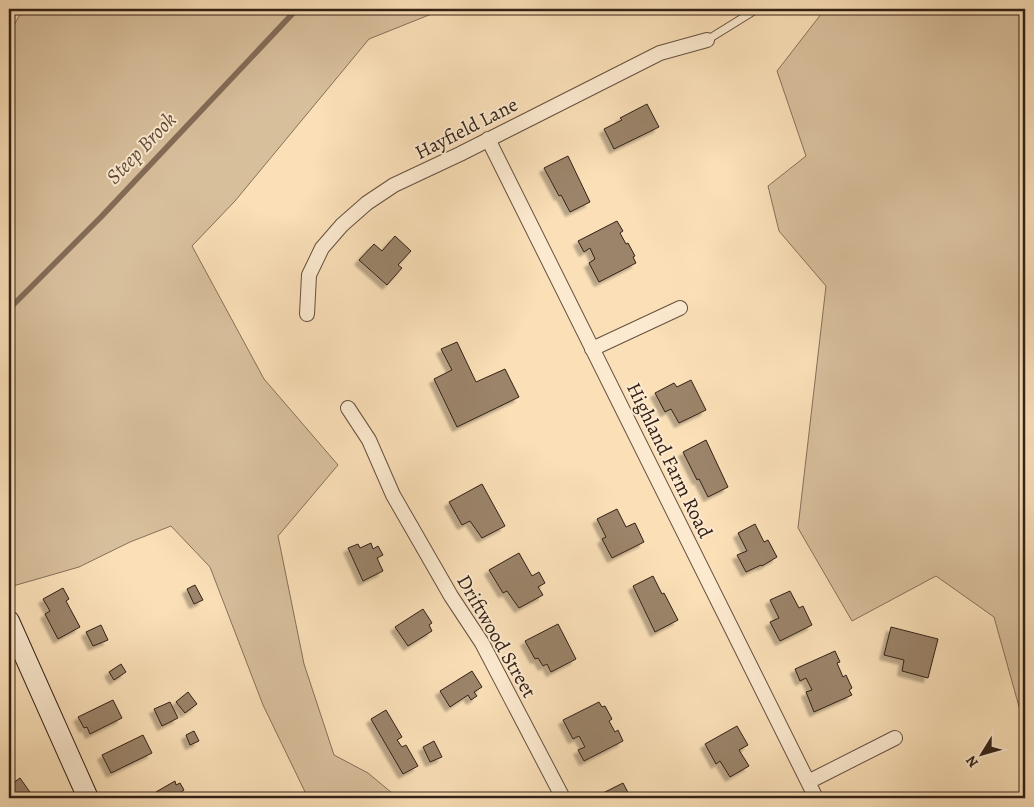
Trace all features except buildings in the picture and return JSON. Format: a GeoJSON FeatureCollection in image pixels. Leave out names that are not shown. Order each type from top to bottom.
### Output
{"type":"FeatureCollection","features":[{"type":"Feature","properties":{"kind":"main road"},"geometry":{"type":"LineString","coordinates":[[9,620],[88,798]]}},
{"type":"Feature","properties":{"kind":"street","name":"Hayfield Lane"},"geometry":{"type":"LineString","coordinates":[[307,314],[309,275],[322,248],[342,225],[367,203],[394,185],[460,154],[660,53],[707,40]]}},
{"type":"Feature","properties":{"kind":"street","name":"Highland Farm Road"},"geometry":{"type":"LineString","coordinates":[[488,139],[816,798]]}},
{"type":"Feature","properties":{"kind":"street"},"geometry":{"type":"LineString","coordinates":[[592,349],[680,308]]}},
{"type":"Feature","properties":{"kind":"street","name":"Driftwood Street"},"geometry":{"type":"LineString","coordinates":[[348,408],[369,440],[393,495],[451,596],[482,643],[563,798]]}},
{"type":"Feature","properties":{"kind":"street"},"geometry":{"type":"LineString","coordinates":[[808,782],[895,738]]}},
{"type":"Feature","properties":{"kind":"lane"},"geometry":{"type":"LineString","coordinates":[[707,40],[757,9]]}},
{"type":"Feature","properties":{"kind":"shaded area"},"geometry":{"type":"Polygon","coordinates":[[[23,9],[444,9],[369,39],[235,201],[192,246],[264,379],[338,465],[278,536],[304,664],[334,755],[368,773],[398,798],[308,798],[263,705],[210,567],[171,526],[130,542],[79,567],[13,586],[9,574],[9,34],[23,9]]]}},
{"type":"Feature","properties":{"kind":"shaded area"},"geometry":{"type":"Polygon","coordinates":[[[825,9],[1025,9],[1025,798],[1023,721],[994,617],[936,576],[852,621],[798,528],[826,286],[779,231],[768,186],[806,156],[777,71],[825,9]]]}},
{"type":"Feature","properties":{"kind":"waterway","name":"Steep Brook"},"geometry":{"type":"LineString","coordinates":[[9,309],[101,217],[297,9]]}}]}
